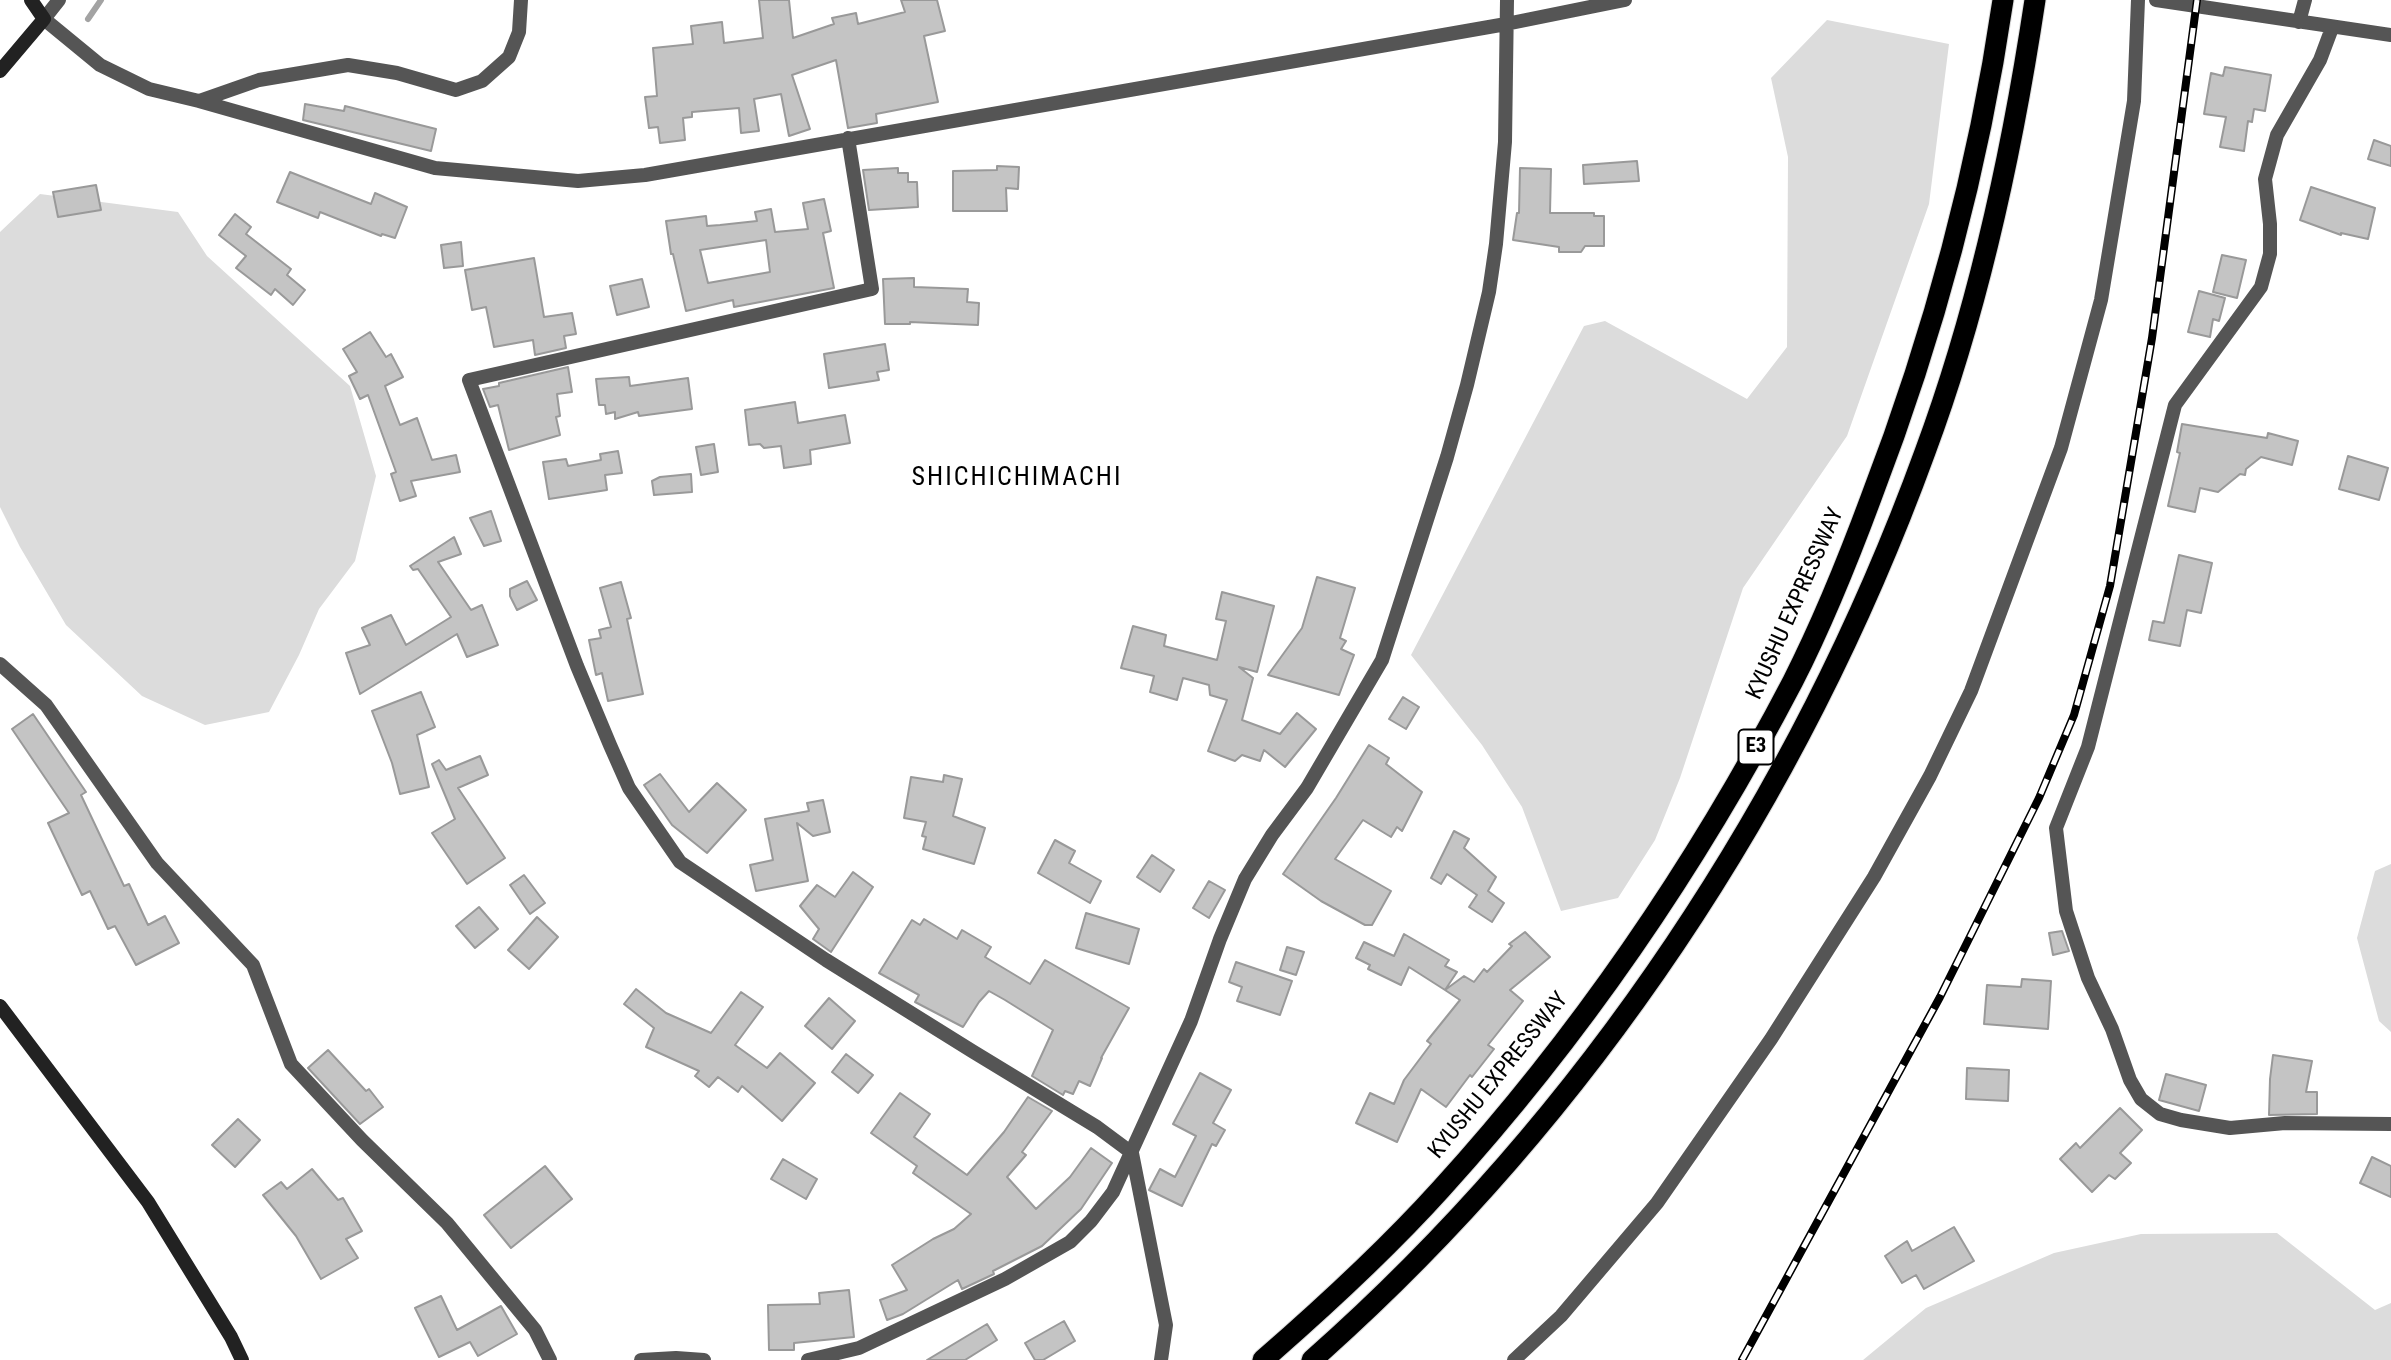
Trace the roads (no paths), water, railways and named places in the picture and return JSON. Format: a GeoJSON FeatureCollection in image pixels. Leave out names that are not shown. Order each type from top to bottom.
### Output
{"type":"FeatureCollection","features":[{"type":"Feature","properties":{"kind":"highway","name":"KYUSHU EXPRESSWAY"},"geometry":{"type":"LineString","coordinates":[[1264,1360],[1326,1304],[1439,1191],[1509,1111],[1575,1027],[1661,908],[1728,798],[1794,678],[1844,568],[1893,443],[1936,312],[1968,187],[1994,65],[2003,0]]}},
{"type":"Feature","properties":{"kind":"highway","name":"E3"},"geometry":{"type":"LineString","coordinates":[[1312,1360],[1465,1212],[1612,1032],[1681,935],[1757,813],[1821,693],[1875,578],[1926,451],[1968,317],[2001,193],[2025,70],[2035,0]]}},
{"type":"Feature","properties":{"kind":"main road"},"geometry":{"type":"LineString","coordinates":[[0,71],[44,19],[32,0]]}},
{"type":"Feature","properties":{"kind":"main road"},"geometry":{"type":"LineString","coordinates":[[0,1006],[148,1202],[232,1337],[243,1360]]}},
{"type":"Feature","properties":{"kind":"street"},"geometry":{"type":"LineString","coordinates":[[59,0],[44,19],[100,65],[149,89],[435,167],[578,181],[645,175],[1506,24],[1625,0]]}},
{"type":"Feature","properties":{"kind":"street"},"geometry":{"type":"LineString","coordinates":[[199,101],[259,80],[348,65],[397,73],[456,90],[482,81],[509,57],[519,32],[522,0]]}},
{"type":"Feature","properties":{"kind":"street"},"geometry":{"type":"LineString","coordinates":[[808,1360],[859,1348],[1005,1279],[1070,1242],[1091,1221],[1113,1192],[1191,1021],[1245,879],[1272,835],[1307,788],[1382,660],[1467,385],[1489,292],[1505,142],[1507,0]]}},
{"type":"Feature","properties":{"kind":"street"},"geometry":{"type":"LineString","coordinates":[[1514,1360],[1561,1316],[1657,1203],[1763,1050],[1874,877],[1930,776],[1971,691],[2061,448],[2101,300],[2134,100],[2138,0]]}},
{"type":"Feature","properties":{"kind":"street"},"geometry":{"type":"LineString","coordinates":[[2156,0],[2391,35]]}},
{"type":"Feature","properties":{"kind":"street"},"geometry":{"type":"LineString","coordinates":[[2299,22],[2305,0]]}},
{"type":"Feature","properties":{"kind":"street"},"geometry":{"type":"LineString","coordinates":[[2332,27],[2320,60],[2277,135],[2265,179],[2270,254],[2261,287],[2175,405],[2088,747],[2056,828],[2066,911],[2088,978],[2112,1029],[2130,1080],[2141,1099],[2160,1114],[2230,1128],[2285,1123],[2391,1124]]}},
{"type":"Feature","properties":{"kind":"street"},"geometry":{"type":"LineString","coordinates":[[848,138],[872,289],[469,380],[577,666],[610,745],[629,788],[680,862],[826,960],[1097,1127],[1132,1153],[1166,1325],[1161,1360]]}},
{"type":"Feature","properties":{"kind":"street"},"geometry":{"type":"LineString","coordinates":[[0,664],[46,705],[157,863],[253,965],[291,1064],[362,1140],[447,1223],[535,1329],[550,1360]]}},
{"type":"Feature","properties":{"kind":"street"},"geometry":{"type":"LineString","coordinates":[[641,1360],[704,1360]]}},
{"type":"Feature","properties":{"kind":"waterway"},"geometry":{"type":"LineString","coordinates":[[88,19],[101,0]]}},
{"type":"Feature","properties":{"kind":"railway"},"geometry":{"type":"LineString","coordinates":[[1742,1360],[1940,997],[2039,798],[2074,715],[2110,586],[2152,338],[2197,0]]}},
{"type":"Feature","properties":{"kind":"district","name":"SHICHICHIMACHI"},"geometry":{"type":"Point","coordinates":[1017,478]}}]}
